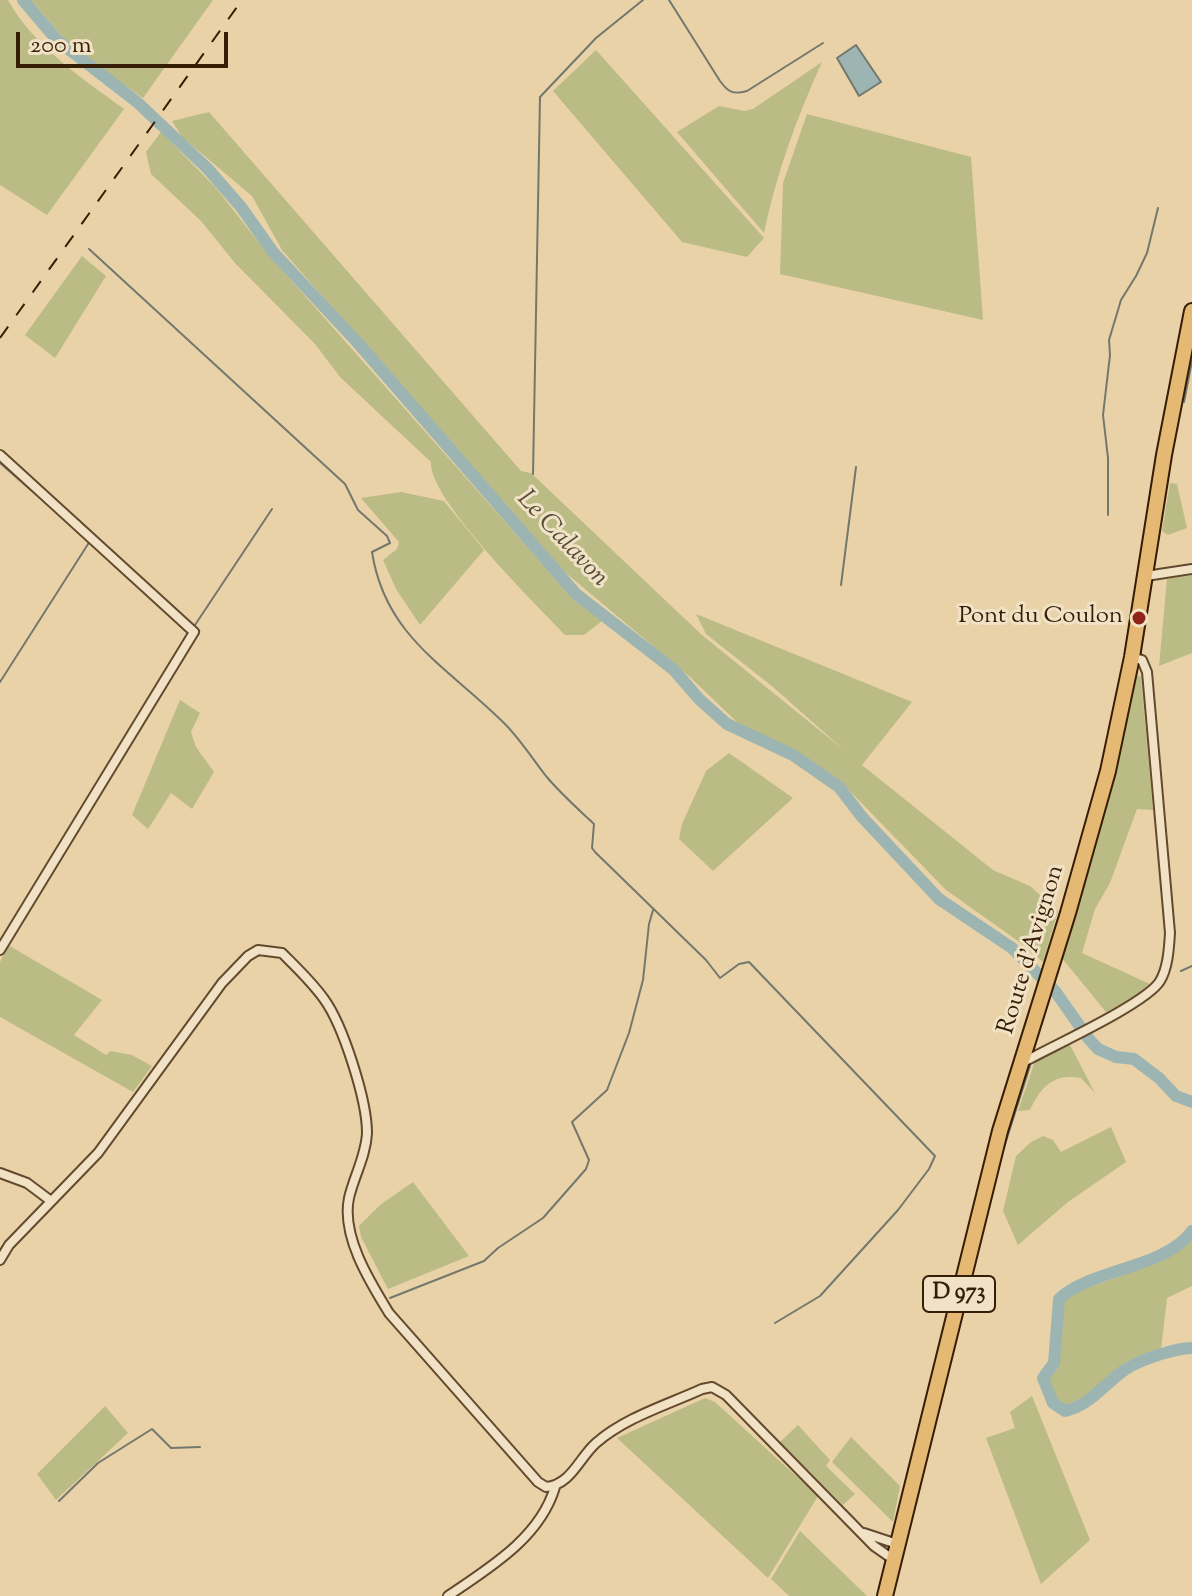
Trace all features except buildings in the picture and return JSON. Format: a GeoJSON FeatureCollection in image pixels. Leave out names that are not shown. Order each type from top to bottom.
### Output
{"type":"FeatureCollection","features":[{"type":"Feature","properties":{"kind":"main road","name":"Route d'Avignon"},"geometry":{"type":"LineString","coordinates":[[885,1596],[976,1225],[1108,771],[1132,657],[1164,455],[1192,311]]}},
{"type":"Feature","properties":{"kind":"street"},"geometry":{"type":"LineString","coordinates":[[0,455],[194,632],[0,950]]}},
{"type":"Feature","properties":{"kind":"street"},"geometry":{"type":"LineString","coordinates":[[1146,576],[1192,569]]}},
{"type":"Feature","properties":{"kind":"street"},"geometry":{"type":"LineString","coordinates":[[1021,1063],[1140,1001],[1161,981],[1170,933],[1147,672],[1142,660],[1132,657]]}},
{"type":"Feature","properties":{"kind":"street"},"geometry":{"type":"LineString","coordinates":[[0,1260],[9,1245],[98,1153],[222,983],[258,950],[282,953],[326,1001],[339,1025],[358,1085],[367,1133],[363,1158],[349,1197],[350,1233],[378,1295],[389,1313],[526,1470],[546,1487],[555,1487],[563,1483],[591,1447],[615,1429],[712,1387],[726,1395],[874,1546],[894,1560]]}},
{"type":"Feature","properties":{"kind":"street"},"geometry":{"type":"LineString","coordinates":[[0,1173],[27,1183],[51,1201]]}},
{"type":"Feature","properties":{"kind":"street"},"geometry":{"type":"LineString","coordinates":[[448,1596],[501,1560],[549,1508],[555,1487]]}},
{"type":"Feature","properties":{"kind":"street"},"geometry":{"type":"LineString","coordinates":[[861,1531],[897,1544]]}},
{"type":"Feature","properties":{"kind":"green space"},"geometry":{"type":"Polygon","coordinates":[[[0,0],[8,0],[45,47],[124,109],[47,215],[0,185],[0,0]]]}},
{"type":"Feature","properties":{"kind":"green space"},"geometry":{"type":"Polygon","coordinates":[[[31,0],[213,0],[143,98],[72,48],[31,0]]]}},
{"type":"Feature","properties":{"kind":"green space"},"geometry":{"type":"Polygon","coordinates":[[[596,50],[764,238],[747,257],[682,242],[553,91],[596,50]]]}},
{"type":"Feature","properties":{"kind":"green space"},"geometry":{"type":"Polygon","coordinates":[[[822,62],[788,146],[764,233],[677,132],[719,106],[745,111],[753,109],[822,62]]]}},
{"type":"Feature","properties":{"kind":"green space"},"geometry":{"type":"Polygon","coordinates":[[[209,112],[521,471],[531,473],[702,635],[845,751],[773,687],[706,634],[696,614],[912,702],[862,765],[993,870],[1030,886],[1058,911],[1043,962],[946,890],[844,785],[823,769],[741,726],[691,678],[554,563],[282,250],[252,196],[182,137],[172,121],[209,112]]]}},
{"type":"Feature","properties":{"kind":"green space"},"geometry":{"type":"Polygon","coordinates":[[[807,114],[971,157],[983,320],[780,274],[783,183],[807,114]]]}},
{"type":"Feature","properties":{"kind":"green space"},"geometry":{"type":"Polygon","coordinates":[[[161,132],[216,188],[267,253],[574,600],[602,621],[584,635],[565,635],[486,551],[447,500],[435,479],[431,462],[340,377],[315,344],[235,263],[201,221],[151,174],[146,152],[161,132]]]}},
{"type":"Feature","properties":{"kind":"green space"},"geometry":{"type":"Polygon","coordinates":[[[82,256],[106,276],[55,358],[25,335],[82,256]]]}},
{"type":"Feature","properties":{"kind":"green space"},"geometry":{"type":"Polygon","coordinates":[[[1170,483],[1177,484],[1187,528],[1168,535],[1162,531],[1170,483]]]}},
{"type":"Feature","properties":{"kind":"green space"},"geometry":{"type":"Polygon","coordinates":[[[401,492],[444,501],[484,550],[420,625],[396,589],[383,560],[397,549],[399,542],[361,498],[401,492]]]}},
{"type":"Feature","properties":{"kind":"green space"},"geometry":{"type":"Polygon","coordinates":[[[1192,575],[1192,653],[1159,666],[1167,579],[1192,575]]]}},
{"type":"Feature","properties":{"kind":"green space"},"geometry":{"type":"Polygon","coordinates":[[[1136,675],[1141,677],[1153,810],[1137,809],[1110,883],[1095,909],[1082,953],[1150,984],[1133,999],[1106,1012],[1061,957],[1119,751],[1136,675]]]}},
{"type":"Feature","properties":{"kind":"green space"},"geometry":{"type":"Polygon","coordinates":[[[180,700],[200,713],[191,732],[196,747],[214,772],[192,809],[171,793],[148,829],[132,815],[180,700]]]}},
{"type":"Feature","properties":{"kind":"green space"},"geometry":{"type":"Polygon","coordinates":[[[729,753],[793,798],[713,871],[679,839],[682,824],[706,771],[729,753]]]}},
{"type":"Feature","properties":{"kind":"green space"},"geometry":{"type":"Polygon","coordinates":[[[8,945],[102,1000],[74,1035],[106,1055],[110,1051],[132,1055],[152,1066],[133,1092],[0,1017],[0,962],[8,945]]]}},
{"type":"Feature","properties":{"kind":"green space"},"geometry":{"type":"Polygon","coordinates":[[[1069,1043],[1095,1093],[1081,1078],[1063,1078],[1044,1088],[1030,1110],[1018,1111],[1035,1061],[1069,1043]]]}},
{"type":"Feature","properties":{"kind":"green space"},"geometry":{"type":"Polygon","coordinates":[[[1111,1127],[1126,1162],[1068,1202],[1018,1245],[1003,1211],[1016,1156],[1043,1136],[1053,1140],[1061,1152],[1111,1127]]]}},
{"type":"Feature","properties":{"kind":"green space"},"geometry":{"type":"Polygon","coordinates":[[[413,1182],[469,1256],[388,1289],[361,1237],[359,1226],[380,1205],[413,1182]]]}},
{"type":"Feature","properties":{"kind":"green space"},"geometry":{"type":"Polygon","coordinates":[[[1192,1240],[1192,1286],[1167,1298],[1161,1350],[1127,1361],[1079,1404],[1067,1407],[1056,1400],[1048,1379],[1058,1363],[1064,1302],[1070,1294],[1124,1275],[1185,1247],[1192,1240]]]}},
{"type":"Feature","properties":{"kind":"green space"},"geometry":{"type":"Polygon","coordinates":[[[1032,1396],[1090,1540],[1041,1584],[986,1438],[1015,1428],[1010,1412],[1032,1396]]]}},
{"type":"Feature","properties":{"kind":"green space"},"geometry":{"type":"Polygon","coordinates":[[[705,1398],[715,1402],[818,1496],[768,1578],[617,1438],[705,1398]]]}},
{"type":"Feature","properties":{"kind":"green space"},"geometry":{"type":"Polygon","coordinates":[[[105,1406],[128,1433],[56,1500],[37,1474],[105,1406]]]}},
{"type":"Feature","properties":{"kind":"green space"},"geometry":{"type":"Polygon","coordinates":[[[798,1425],[830,1460],[826,1466],[855,1494],[843,1505],[780,1442],[798,1425]]]}},
{"type":"Feature","properties":{"kind":"green space"},"geometry":{"type":"Polygon","coordinates":[[[851,1437],[900,1486],[893,1522],[832,1462],[851,1437]]]}},
{"type":"Feature","properties":{"kind":"green space"},"geometry":{"type":"Polygon","coordinates":[[[800,1531],[867,1596],[789,1596],[771,1579],[800,1531]]]}},
{"type":"Feature","properties":{"kind":"water"},"geometry":{"type":"Polygon","coordinates":[[[856,45],[881,82],[859,96],[837,58],[856,45]]]}},
{"type":"Feature","properties":{"kind":"waterway","name":"Le Calavon"},"geometry":{"type":"LineString","coordinates":[[23,0],[57,40],[137,102],[208,169],[241,207],[273,252],[357,342],[576,594],[674,670],[699,699],[727,724],[793,755],[839,787],[862,817],[939,899],[1012,948],[1055,991],[1098,1049],[1116,1057],[1134,1059],[1176,1096],[1192,1102]]}},
{"type":"Feature","properties":{"kind":"waterway"},"geometry":{"type":"LineString","coordinates":[[533,474],[540,97],[596,38],[643,0]]}},
{"type":"Feature","properties":{"kind":"waterway"},"geometry":{"type":"LineString","coordinates":[[669,0],[720,81],[731,92],[747,91],[823,43]]}},
{"type":"Feature","properties":{"kind":"waterway"},"geometry":{"type":"LineString","coordinates":[[1108,515],[1108,458],[1103,415],[1109,340],[1121,300],[1147,253],[1158,208]]}},
{"type":"Feature","properties":{"kind":"waterway"},"geometry":{"type":"LineString","coordinates":[[89,249],[345,484],[358,510],[387,536],[390,543],[372,552],[390,607],[422,648],[504,723],[551,782],[594,824],[592,848],[595,852],[706,960],[720,978],[739,964],[749,962],[935,1156],[898,1210],[820,1296],[775,1323]]}},
{"type":"Feature","properties":{"kind":"waterway"},"geometry":{"type":"LineString","coordinates":[[1184,402],[1192,361]]}},
{"type":"Feature","properties":{"kind":"waterway"},"geometry":{"type":"LineString","coordinates":[[0,463],[64,519]]}},
{"type":"Feature","properties":{"kind":"waterway"},"geometry":{"type":"LineString","coordinates":[[841,585],[856,467]]}},
{"type":"Feature","properties":{"kind":"waterway"},"geometry":{"type":"LineString","coordinates":[[193,628],[272,509]]}},
{"type":"Feature","properties":{"kind":"waterway"},"geometry":{"type":"LineString","coordinates":[[0,682],[90,541]]}},
{"type":"Feature","properties":{"kind":"waterway"},"geometry":{"type":"LineString","coordinates":[[390,1298],[484,1261],[543,1218],[586,1169],[589,1160],[572,1122],[607,1090],[629,1033],[643,980],[653,910]]}},
{"type":"Feature","properties":{"kind":"waterway"},"geometry":{"type":"LineString","coordinates":[[1181,971],[1192,966]]}},
{"type":"Feature","properties":{"kind":"waterway"},"geometry":{"type":"LineString","coordinates":[[999,1163],[1030,1066]]}},
{"type":"Feature","properties":{"kind":"waterway","name":"Le Calavon"},"geometry":{"type":"LineString","coordinates":[[1192,1231],[1165,1253],[1089,1281],[1059,1299],[1054,1363],[1043,1378],[1053,1403],[1065,1411],[1090,1399],[1132,1366],[1167,1352],[1192,1348]]}},
{"type":"Feature","properties":{"kind":"waterway"},"geometry":{"type":"LineString","coordinates":[[969,1287],[977,1255]]}},
{"type":"Feature","properties":{"kind":"waterway"},"geometry":{"type":"LineString","coordinates":[[59,1501],[98,1463],[152,1429],[171,1448],[200,1447]]}},
{"type":"Feature","properties":{"kind":"railway"},"geometry":{"type":"LineString","coordinates":[[0,338],[242,0]]}},
{"type":"Feature","properties":{"kind":"place","name":"Pont du Coulon"},"geometry":{"type":"Point","coordinates":[1139,618]}}]}
